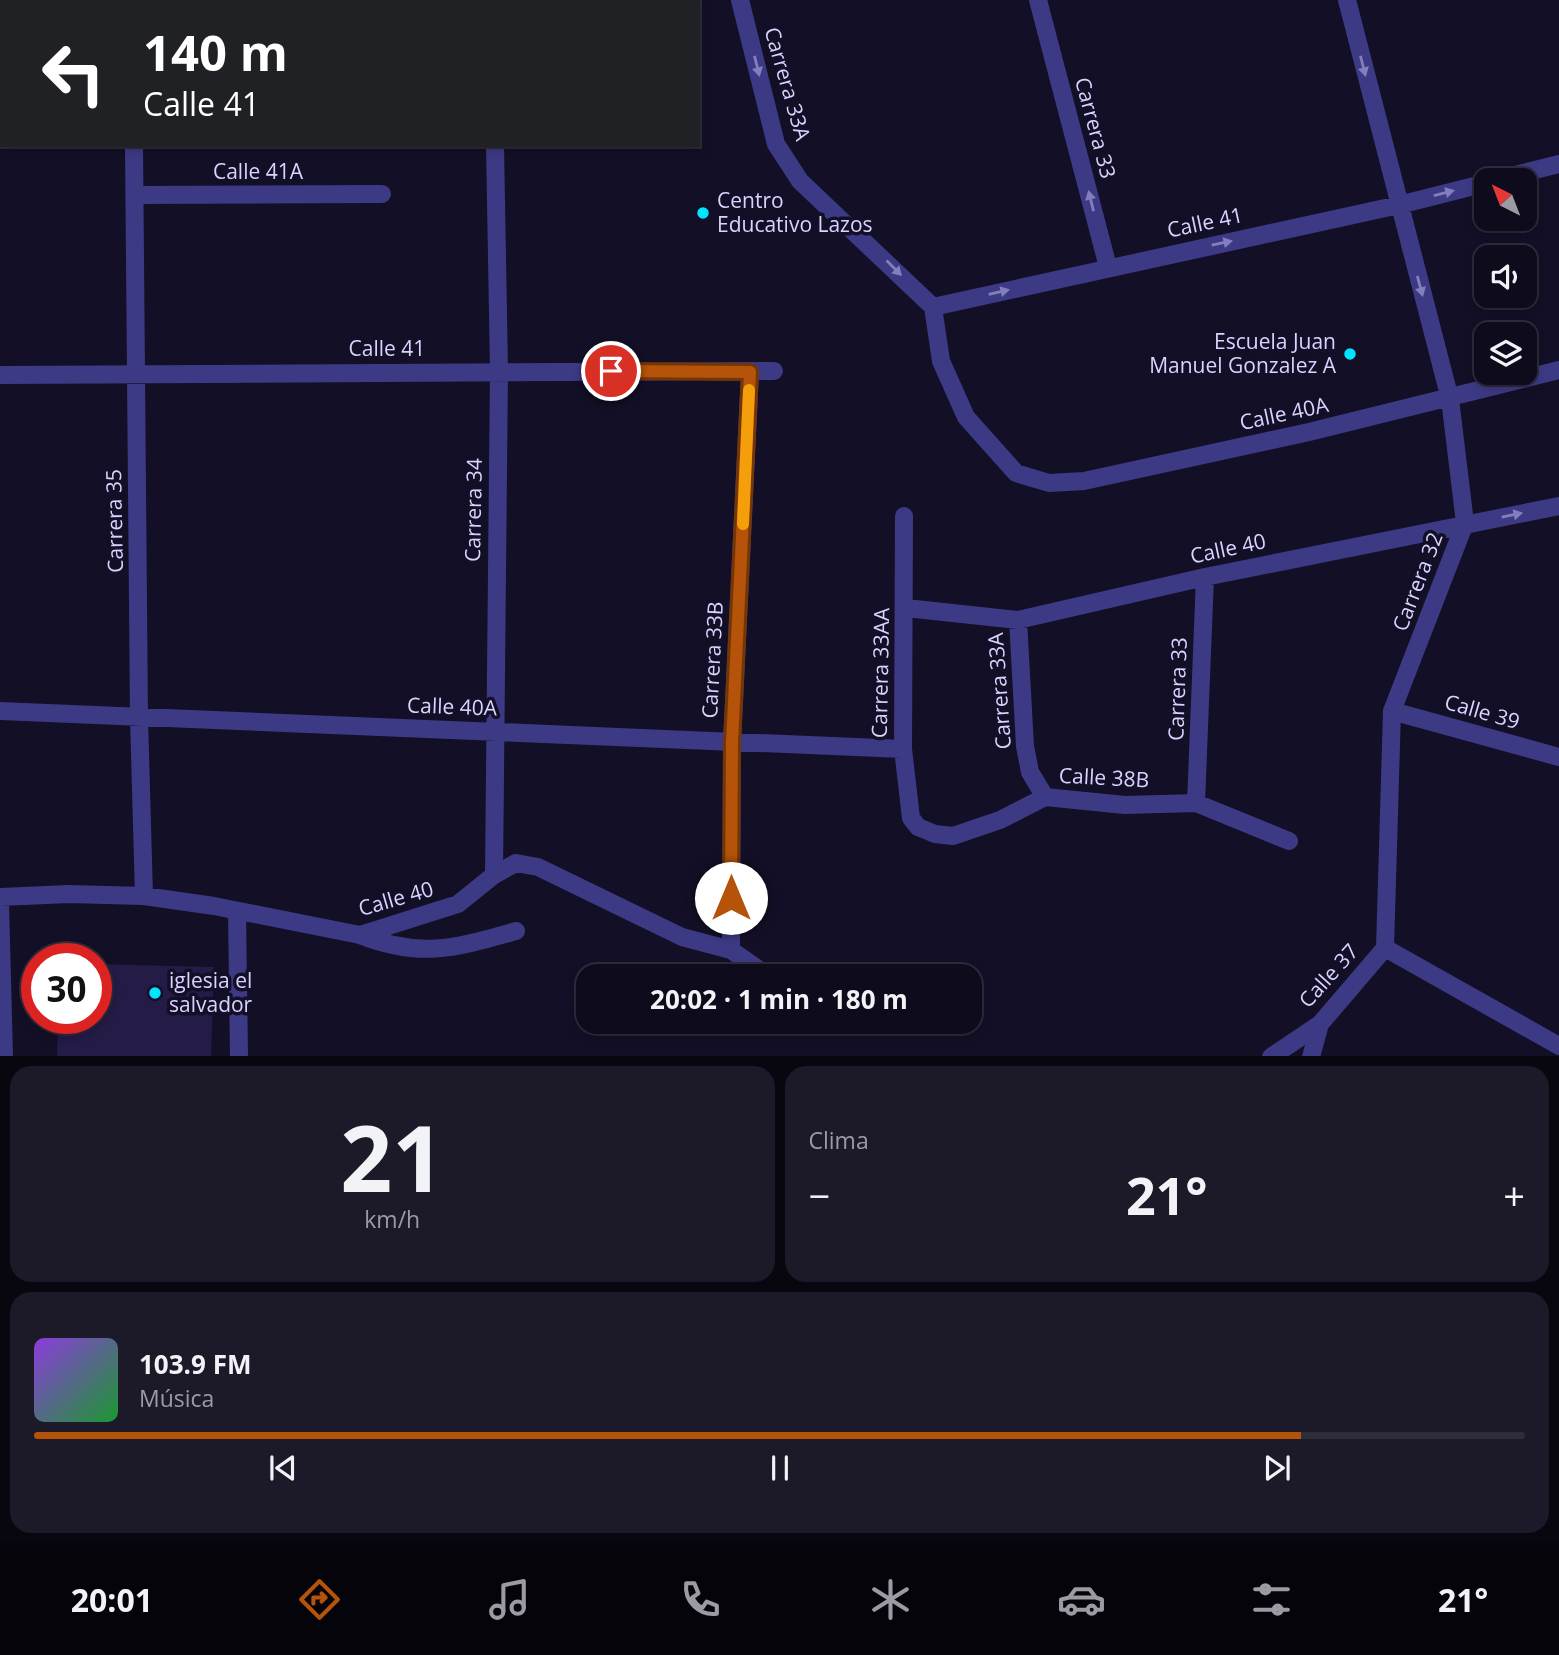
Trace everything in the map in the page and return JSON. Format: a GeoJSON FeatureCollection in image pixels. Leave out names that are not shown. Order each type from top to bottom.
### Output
{"type":"FeatureCollection","features":[{"type":"Feature","properties":{"kind":"street"},"geometry":{"type":"LineString","coordinates":[[0,0],[8,0]]}},
{"type":"Feature","properties":{"kind":"street","name":"Carrera 33A"},"geometry":{"type":"LineString","coordinates":[[740,0],[776,144],[800,181],[933,307]]}},
{"type":"Feature","properties":{"kind":"street","name":"Carrera 33"},"geometry":{"type":"LineString","coordinates":[[1038,0],[1108,267]]}},
{"type":"Feature","properties":{"kind":"street","name":"Carrera 32"},"geometry":{"type":"LineString","coordinates":[[1347,0],[1450,398],[1465,523],[1392,711],[1385,948]]}},
{"type":"Feature","properties":{"kind":"street","name":"Carrera 35"},"geometry":{"type":"LineString","coordinates":[[134,147],[139,718],[144,896]]}},
{"type":"Feature","properties":{"kind":"street","name":"Carrera 34"},"geometry":{"type":"LineString","coordinates":[[494,875],[499,370],[495,147]]}},
{"type":"Feature","properties":{"kind":"street"},"geometry":{"type":"LineString","coordinates":[[1537,170],[1559,164]]}},
{"type":"Feature","properties":{"kind":"street","name":"Calle 41"},"geometry":{"type":"LineString","coordinates":[[933,307],[1399,205],[1474,186]]}},
{"type":"Feature","properties":{"kind":"street","name":"Calle 41A"},"geometry":{"type":"LineString","coordinates":[[135,195],[383,194]]}},
{"type":"Feature","properties":{"kind":"street","name":"Calle 40A"},"geometry":{"type":"LineString","coordinates":[[933,307],[941,361],[966,417],[1016,472],[1049,483],[1084,481],[1450,398],[1559,370]]}},
{"type":"Feature","properties":{"kind":"street","name":"Calle 41"},"geometry":{"type":"LineString","coordinates":[[0,374],[775,370]]}},
{"type":"Feature","properties":{"kind":"street","name":"Carrera 33B"},"geometry":{"type":"LineString","coordinates":[[731,950],[732,743],[750,372]]}},
{"type":"Feature","properties":{"kind":"street","name":"Calle 40"},"geometry":{"type":"LineString","coordinates":[[906,608],[1018,620],[1205,577],[1559,506]]}},
{"type":"Feature","properties":{"kind":"street","name":"Carrera 33AA"},"geometry":{"type":"LineString","coordinates":[[904,516],[906,608],[903,749],[911,818],[918,828]]}},
{"type":"Feature","properties":{"kind":"street","name":"Carrera 33"},"geometry":{"type":"LineString","coordinates":[[1196,803],[1205,577]]}},
{"type":"Feature","properties":{"kind":"street","name":"Carrera 33A"},"geometry":{"type":"LineString","coordinates":[[1018,620],[1025,746],[1030,772],[1045,797]]}},
{"type":"Feature","properties":{"kind":"street","name":"Calle 40A"},"geometry":{"type":"LineString","coordinates":[[0,711],[903,749]]}},
{"type":"Feature","properties":{"kind":"street","name":"Calle 39"},"geometry":{"type":"LineString","coordinates":[[1392,711],[1559,757]]}},
{"type":"Feature","properties":{"kind":"street","name":"Calle 38B"},"geometry":{"type":"LineString","coordinates":[[918,828],[934,834],[953,836],[1000,820],[1045,797],[1125,804],[1196,803],[1289,841]]}},
{"type":"Feature","properties":{"kind":"street","name":"Calle 40"},"geometry":{"type":"LineString","coordinates":[[0,897],[69,894],[144,896],[360,935],[458,904],[494,875],[516,863],[538,867],[682,937],[731,950],[751,964]]}},
{"type":"Feature","properties":{"kind":"street"},"geometry":{"type":"LineString","coordinates":[[0,903],[4,1056]]}},
{"type":"Feature","properties":{"kind":"street"},"geometry":{"type":"LineString","coordinates":[[237,911],[239,1056]]}},
{"type":"Feature","properties":{"kind":"street"},"geometry":{"type":"LineString","coordinates":[[360,935],[393,948],[449,949],[516,931]]}},
{"type":"Feature","properties":{"kind":"street"},"geometry":{"type":"LineString","coordinates":[[1385,948],[1559,1046]]}},
{"type":"Feature","properties":{"kind":"street","name":"Calle 37"},"geometry":{"type":"LineString","coordinates":[[1272,1056],[1320,1024],[1385,948]]}},
{"type":"Feature","properties":{"kind":"street"},"geometry":{"type":"LineString","coordinates":[[1311,1056],[1320,1024]]}},
{"type":"Feature","properties":{"kind":"building","name":"iglesia el salvador"},"geometry":{"type":"Polygon","coordinates":[[[112,964],[214,967],[211,1056],[57,1056],[58,1034],[112,1034],[112,964]]]}},
{"type":"Feature","properties":{"kind":"slow traffic"},"geometry":{"type":"LineString","coordinates":[[743,524],[749,390]]}},
{"type":"Feature","properties":{"kind":"place","name":"Centro Educativo Lazos"},"geometry":{"type":"Point","coordinates":[703,213]}},
{"type":"Feature","properties":{"kind":"place","name":"Escuela Juan Manuel Gonzalez A"},"geometry":{"type":"Point","coordinates":[1350,354]}},
{"type":"Feature","properties":{"kind":"place","name":"iglesia el salvador"},"geometry":{"type":"Point","coordinates":[155,993]}},
{"type":"Feature","properties":{"kind":"route"},"geometry":{"type":"LineString","coordinates":[[611,371],[750,372],[732,743],[731,898]]}}]}
